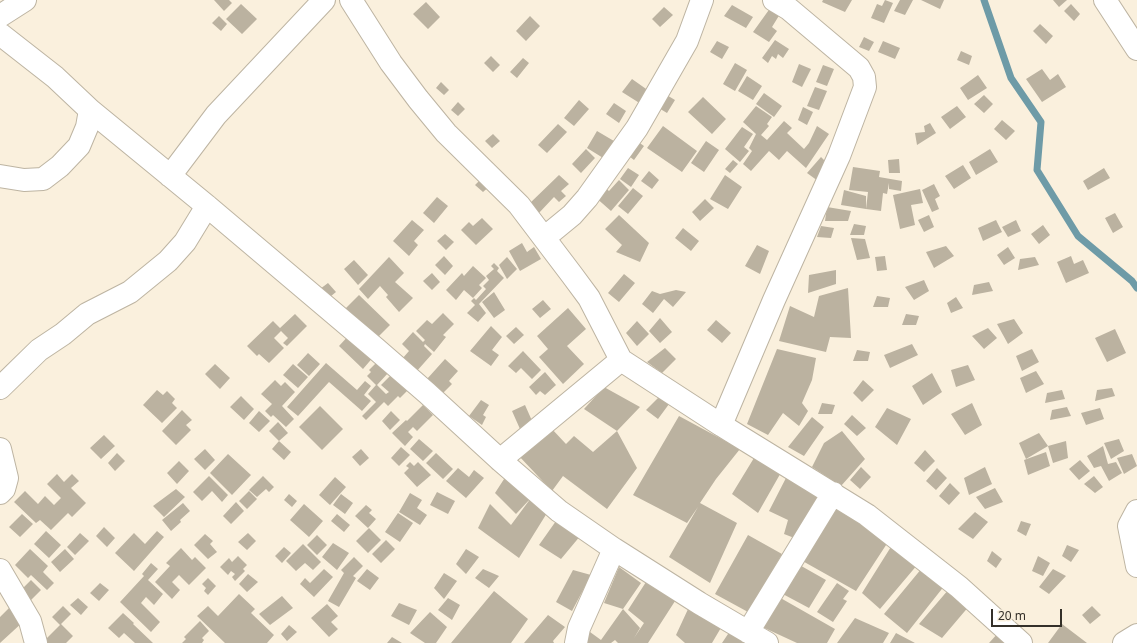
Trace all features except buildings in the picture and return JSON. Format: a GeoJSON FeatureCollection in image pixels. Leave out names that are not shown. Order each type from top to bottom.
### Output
{"type":"FeatureCollection","features":[{"type":"Feature","properties":{"kind":"street"},"geometry":{"type":"LineString","coordinates":[[0,16],[25,0]]}},
{"type":"Feature","properties":{"kind":"street"},"geometry":{"type":"LineString","coordinates":[[170,176],[216,116],[324,0]]}},
{"type":"Feature","properties":{"kind":"street"},"geometry":{"type":"LineString","coordinates":[[351,0],[391,63],[418,99],[446,133],[519,205],[544,238],[589,298],[621,360],[721,425],[867,515],[959,586],[1021,643]]}},
{"type":"Feature","properties":{"kind":"street"},"geometry":{"type":"LineString","coordinates":[[544,238],[572,215],[587,198],[637,128],[687,40],[702,0]]}},
{"type":"Feature","properties":{"kind":"street"},"geometry":{"type":"LineString","coordinates":[[721,425],[774,300],[839,156],[865,87],[864,77],[859,68],[789,9],[774,0]]}},
{"type":"Feature","properties":{"kind":"street"},"geometry":{"type":"LineString","coordinates":[[1105,0],[1136,45]]}},
{"type":"Feature","properties":{"kind":"street"},"geometry":{"type":"LineString","coordinates":[[0,34],[55,77],[90,110],[207,206],[427,393],[500,460],[559,511],[614,549],[767,643]]}},
{"type":"Feature","properties":{"kind":"street"},"geometry":{"type":"LineString","coordinates":[[0,176],[24,180],[43,179],[60,166],[79,146],[87,127],[90,110]]}},
{"type":"Feature","properties":{"kind":"street"},"geometry":{"type":"LineString","coordinates":[[0,388],[39,350],[63,334],[87,314],[130,292],[168,261],[185,242],[207,206]]}},
{"type":"Feature","properties":{"kind":"street"},"geometry":{"type":"LineString","coordinates":[[500,460],[621,360]]}},
{"type":"Feature","properties":{"kind":"street"},"geometry":{"type":"LineString","coordinates":[[0,449],[8,478],[4,489],[0,493]]}},
{"type":"Feature","properties":{"kind":"street"},"geometry":{"type":"LineString","coordinates":[[748,632],[833,493]]}},
{"type":"Feature","properties":{"kind":"street"},"geometry":{"type":"LineString","coordinates":[[1137,511],[1129,526],[1137,566]]}},
{"type":"Feature","properties":{"kind":"street"},"geometry":{"type":"LineString","coordinates":[[576,643],[579,628],[614,549]]}},
{"type":"Feature","properties":{"kind":"street"},"geometry":{"type":"LineString","coordinates":[[0,570],[30,620],[33,627],[32,641]]}},
{"type":"Feature","properties":{"kind":"street"},"geometry":{"type":"LineString","coordinates":[[1124,643],[1137,635]]}},
{"type":"Feature","properties":{"kind":"waterway"},"geometry":{"type":"LineString","coordinates":[[984,0],[1011,78],[1041,122],[1037,170],[1078,236],[1132,281],[1137,288]]}}]}
